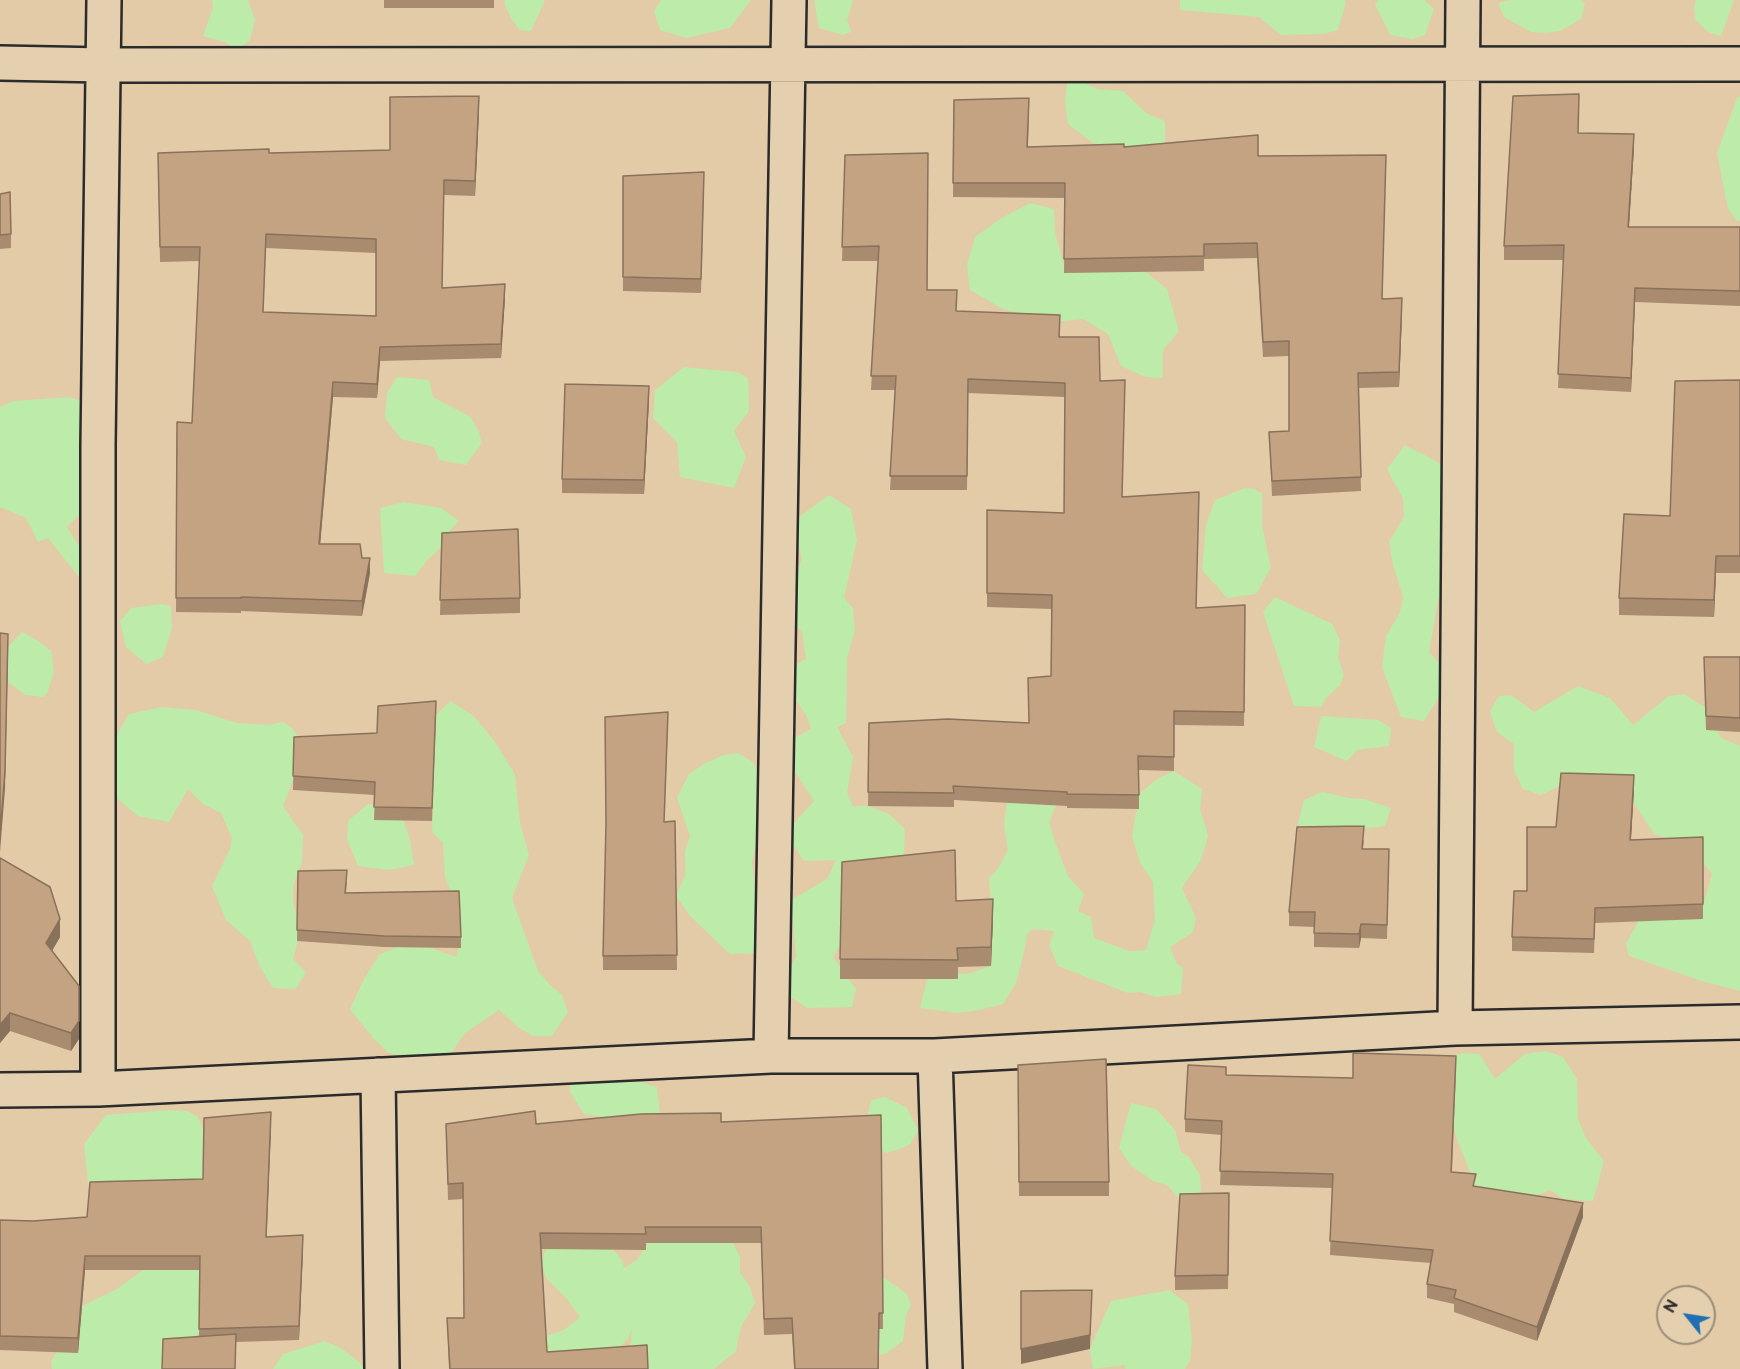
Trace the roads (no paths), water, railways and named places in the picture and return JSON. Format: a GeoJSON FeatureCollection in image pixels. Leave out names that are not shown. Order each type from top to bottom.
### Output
{"type":"FeatureCollection","features":[{"type":"Feature","properties":{"kind":"street"},"geometry":{"type":"LineString","coordinates":[[98,1089],[98,445],[104,0]]}},
{"type":"Feature","properties":{"kind":"street"},"geometry":{"type":"LineString","coordinates":[[771,1056],[789,0]]}},
{"type":"Feature","properties":{"kind":"street"},"geometry":{"type":"LineString","coordinates":[[1455,1028],[1463,0]]}},
{"type":"Feature","properties":{"kind":"street"},"geometry":{"type":"LineString","coordinates":[[0,63],[104,65],[1740,64]]}},
{"type":"Feature","properties":{"kind":"street"},"geometry":{"type":"LineString","coordinates":[[0,1090],[98,1089],[771,1056],[935,1056],[1455,1028],[1740,1022]]}},
{"type":"Feature","properties":{"kind":"street"},"geometry":{"type":"LineString","coordinates":[[935,1056],[945,1369]]}},
{"type":"Feature","properties":{"kind":"street"},"geometry":{"type":"LineString","coordinates":[[378,1075],[382,1369]]}}]}
